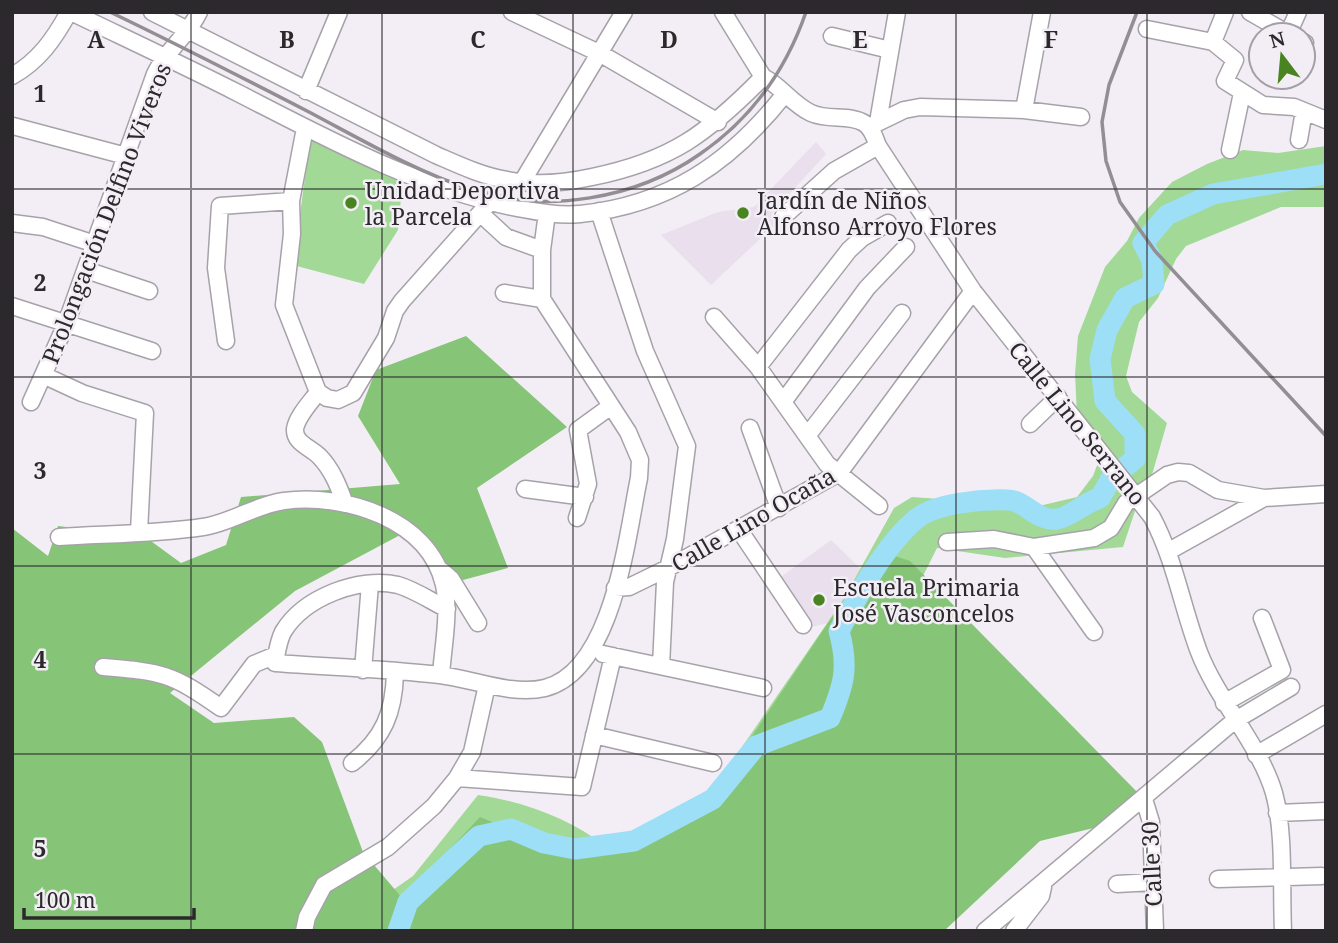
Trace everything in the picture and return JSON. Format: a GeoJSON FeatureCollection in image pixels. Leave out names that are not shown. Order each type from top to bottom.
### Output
{"type":"FeatureCollection","features":[{"type":"Feature","properties":{"kind":"street"},"geometry":{"type":"LineString","coordinates":[[12,76],[25,69],[52,43],[70,12],[306,128],[486,208],[547,213],[599,211],[655,197],[714,167],[745,141],[784,95]]}},
{"type":"Feature","properties":{"kind":"street"},"geometry":{"type":"LineString","coordinates":[[152,12],[306,92],[464,167],[522,182],[572,181],[647,163],[673,152],[718,122],[763,77]]}},
{"type":"Feature","properties":{"kind":"street"},"geometry":{"type":"LineString","coordinates":[[191,31],[199,12]]}},
{"type":"Feature","properties":{"kind":"street"},"geometry":{"type":"LineString","coordinates":[[306,92],[339,12]]}},
{"type":"Feature","properties":{"kind":"street"},"geometry":{"type":"LineString","coordinates":[[512,12],[601,54],[718,122]]}},
{"type":"Feature","properties":{"kind":"street"},"geometry":{"type":"LineString","coordinates":[[522,182],[624,12]]}},
{"type":"Feature","properties":{"kind":"street"},"geometry":{"type":"LineString","coordinates":[[723,12],[763,77],[784,95],[814,114],[874,125],[904,110],[919,107],[1024,110],[1081,117]]}},
{"type":"Feature","properties":{"kind":"street"},"geometry":{"type":"LineString","coordinates":[[874,125],[897,12]]}},
{"type":"Feature","properties":{"kind":"street"},"geometry":{"type":"LineString","coordinates":[[1024,110],[1042,12]]}},
{"type":"Feature","properties":{"kind":"street"},"geometry":{"type":"LineString","coordinates":[[1213,43],[1225,12]]}},
{"type":"Feature","properties":{"kind":"street"},"geometry":{"type":"LineString","coordinates":[[1250,12],[1266,21]]}},
{"type":"Feature","properties":{"kind":"street"},"geometry":{"type":"LineString","coordinates":[[1147,29],[1213,43],[1236,60],[1225,81],[1242,93],[1263,105],[1294,107],[1326,120]]}},
{"type":"Feature","properties":{"kind":"street","name":"Prolongación Delfino Viveros"},"geometry":{"type":"LineString","coordinates":[[31,402],[66,324],[156,74],[165,57],[191,31]]}},
{"type":"Feature","properties":{"kind":"street"},"geometry":{"type":"LineString","coordinates":[[832,36],[890,50]]}},
{"type":"Feature","properties":{"kind":"street"},"geometry":{"type":"LineString","coordinates":[[1230,150],[1242,93]]}},
{"type":"Feature","properties":{"kind":"street"},"geometry":{"type":"LineString","coordinates":[[1299,140],[1304,111]]}},
{"type":"Feature","properties":{"kind":"street","name":"Calle Lino Serrano"},"geometry":{"type":"LineString","coordinates":[[874,125],[878,146],[973,291],[1126,480],[1152,517],[1169,551],[1199,652],[1274,793],[1283,931]]}},
{"type":"Feature","properties":{"kind":"street"},"geometry":{"type":"LineString","coordinates":[[13,126],[127,156]]}},
{"type":"Feature","properties":{"kind":"street"},"geometry":{"type":"LineString","coordinates":[[306,128],[291,201],[292,234],[284,305],[318,392],[327,398],[338,400],[353,393],[386,338],[402,301],[486,208]]}},
{"type":"Feature","properties":{"kind":"street"},"geometry":{"type":"LineString","coordinates":[[783,217],[834,171],[878,146]]}},
{"type":"Feature","properties":{"kind":"street"},"geometry":{"type":"LineString","coordinates":[[226,341],[216,268],[220,206],[291,201]]}},
{"type":"Feature","properties":{"kind":"street"},"geometry":{"type":"LineString","coordinates":[[486,208],[506,237],[542,250]]}},
{"type":"Feature","properties":{"kind":"street"},"geometry":{"type":"LineString","coordinates":[[599,211],[638,332],[687,446],[676,539],[668,568],[662,666]]}},
{"type":"Feature","properties":{"kind":"street"},"geometry":{"type":"LineString","coordinates":[[447,609],[398,586],[370,584],[333,593],[297,616],[284,631],[275,663],[440,675],[487,685],[545,688],[570,674],[590,651],[606,621],[615,588],[639,478],[640,460],[628,432],[542,299],[542,250],[547,213]]}},
{"type":"Feature","properties":{"kind":"street"},"geometry":{"type":"LineString","coordinates":[[12,223],[43,227],[95,244]]}},
{"type":"Feature","properties":{"kind":"street"},"geometry":{"type":"LineString","coordinates":[[758,368],[849,250],[862,238],[888,223]]}},
{"type":"Feature","properties":{"kind":"street"},"geometry":{"type":"LineString","coordinates":[[783,402],[875,278],[906,247]]}},
{"type":"Feature","properties":{"kind":"street"},"geometry":{"type":"LineString","coordinates":[[86,270],[149,291]]}},
{"type":"Feature","properties":{"kind":"street","name":"Calle Lino Ocaña"},"geometry":{"type":"LineString","coordinates":[[615,588],[629,587],[668,568],[740,531],[839,473],[973,291]]}},
{"type":"Feature","properties":{"kind":"street"},"geometry":{"type":"LineString","coordinates":[[504,293],[542,299]]}},
{"type":"Feature","properties":{"kind":"street"},"geometry":{"type":"LineString","coordinates":[[12,306],[152,351]]}},
{"type":"Feature","properties":{"kind":"street"},"geometry":{"type":"LineString","coordinates":[[807,436],[902,313]]}},
{"type":"Feature","properties":{"kind":"street"},"geometry":{"type":"LineString","coordinates":[[714,317],[758,368],[827,464],[879,506]]}},
{"type":"Feature","properties":{"kind":"street"},"geometry":{"type":"LineString","coordinates":[[43,375],[82,393],[145,413],[139,532]]}},
{"type":"Feature","properties":{"kind":"street"},"geometry":{"type":"LineString","coordinates":[[318,392],[296,425],[295,434],[300,442],[321,458],[337,482],[345,504]]}},
{"type":"Feature","properties":{"kind":"street"},"geometry":{"type":"LineString","coordinates":[[1030,424],[1058,397]]}},
{"type":"Feature","properties":{"kind":"street"},"geometry":{"type":"LineString","coordinates":[[577,518],[588,477],[578,430],[611,406]]}},
{"type":"Feature","properties":{"kind":"street"},"geometry":{"type":"LineString","coordinates":[[750,428],[779,508]]}},
{"type":"Feature","properties":{"kind":"street"},"geometry":{"type":"LineString","coordinates":[[947,542],[993,539],[1034,547],[1103,535],[1111,528],[1122,508],[1137,495],[1167,475],[1178,472],[1189,473],[1218,490],[1264,498],[1326,494]]}},
{"type":"Feature","properties":{"kind":"street"},"geometry":{"type":"LineString","coordinates":[[525,489],[585,496]]}},
{"type":"Feature","properties":{"kind":"street"},"geometry":{"type":"LineString","coordinates":[[1169,551],[1264,498]]}},
{"type":"Feature","properties":{"kind":"street"},"geometry":{"type":"LineString","coordinates":[[60,537],[204,527],[285,500],[345,504],[394,521],[422,541],[440,570],[451,579],[478,623]]}},
{"type":"Feature","properties":{"kind":"street"},"geometry":{"type":"LineString","coordinates":[[740,531],[803,625]]}},
{"type":"Feature","properties":{"kind":"street"},"geometry":{"type":"LineString","coordinates":[[1034,547],[1094,632]]}},
{"type":"Feature","properties":{"kind":"street"},"geometry":{"type":"LineString","coordinates":[[440,570],[447,609],[440,675]]}},
{"type":"Feature","properties":{"kind":"street"},"geometry":{"type":"LineString","coordinates":[[363,670],[370,584]]}},
{"type":"Feature","properties":{"kind":"street"},"geometry":{"type":"LineString","coordinates":[[1224,703],[1282,670],[1262,618]]}},
{"type":"Feature","properties":{"kind":"street"},"geometry":{"type":"LineString","coordinates":[[590,651],[763,688]]}},
{"type":"Feature","properties":{"kind":"street"},"geometry":{"type":"LineString","coordinates":[[103,667],[165,674],[181,680],[221,708],[254,664],[276,655]]}},
{"type":"Feature","properties":{"kind":"street"},"geometry":{"type":"LineString","coordinates":[[457,778],[582,787],[613,656]]}},
{"type":"Feature","properties":{"kind":"street"},"geometry":{"type":"LineString","coordinates":[[352,763],[369,750],[382,733],[390,714],[395,673]]}},
{"type":"Feature","properties":{"kind":"street"},"geometry":{"type":"LineString","coordinates":[[306,924],[324,886],[388,847],[434,806],[457,778],[472,752],[487,685]]}},
{"type":"Feature","properties":{"kind":"street"},"geometry":{"type":"LineString","coordinates":[[985,931],[1234,721],[1290,687]]}},
{"type":"Feature","properties":{"kind":"street"},"geometry":{"type":"LineString","coordinates":[[1256,755],[1326,714]]}},
{"type":"Feature","properties":{"kind":"street"},"geometry":{"type":"LineString","coordinates":[[594,735],[713,763]]}},
{"type":"Feature","properties":{"kind":"street","name":"Calle 30"},"geometry":{"type":"LineString","coordinates":[[1144,799],[1151,822],[1155,931]]}},
{"type":"Feature","properties":{"kind":"street"},"geometry":{"type":"LineString","coordinates":[[1277,813],[1326,811]]}},
{"type":"Feature","properties":{"kind":"street"},"geometry":{"type":"LineString","coordinates":[[1217,879],[1322,876]]}},
{"type":"Feature","properties":{"kind":"street"},"geometry":{"type":"LineString","coordinates":[[1117,884],[1153,882]]}},
{"type":"Feature","properties":{"kind":"street"},"geometry":{"type":"LineString","coordinates":[[1014,931],[1041,896],[1043,883]]}},
{"type":"Feature","properties":{"kind":"shaded area","name":"Jardín de Niños Alfonso Arroyo Flores"},"geometry":{"type":"Polygon","coordinates":[[[816,142],[826,154],[771,214],[777,223],[711,285],[661,235],[718,212],[754,207],[816,142]]]}},
{"type":"Feature","properties":{"kind":"shaded area","name":"Escuela Primaria José Vasconcelos"},"geometry":{"type":"Polygon","coordinates":[[[831,540],[863,571],[833,622],[811,627],[778,579],[831,540]]]}},
{"type":"Feature","properties":{"kind":"green space","name":"Unidad Deportiva la Parcela"},"geometry":{"type":"Polygon","coordinates":[[[311,134],[403,176],[398,230],[364,284],[293,265],[311,134]]]}},
{"type":"Feature","properties":{"kind":"green space"},"geometry":{"type":"Polygon","coordinates":[[[1326,146],[1326,207],[1281,207],[1186,246],[1176,259],[1158,298],[1139,322],[1126,376],[1132,392],[1167,423],[1147,492],[1137,505],[1123,547],[1005,558],[937,548],[911,600],[721,855],[484,870],[334,931],[413,876],[478,795],[545,813],[577,828],[607,847],[625,844],[664,827],[711,792],[843,600],[894,508],[912,497],[1039,506],[1077,497],[1093,476],[1102,452],[1077,415],[1075,374],[1078,336],[1105,267],[1127,241],[1139,218],[1172,182],[1243,150],[1278,153],[1326,146]]]}},
{"type":"Feature","properties":{"kind":"green space"},"geometry":{"type":"Polygon","coordinates":[[[466,336],[567,427],[477,488],[508,568],[463,580],[402,534],[295,591],[170,693],[214,723],[294,717],[322,742],[363,852],[403,899],[480,817],[560,851],[606,853],[705,806],[877,550],[910,561],[1142,797],[1110,824],[1040,841],[944,931],[12,931],[12,528],[48,556],[58,526],[144,536],[181,563],[226,545],[241,497],[400,484],[358,416],[376,370],[466,336]]]}},
{"type":"Feature","properties":{"kind":"waterway"},"geometry":{"type":"LineString","coordinates":[[398,931],[408,902],[479,836],[511,829],[544,843],[575,849],[634,841],[713,799],[756,746],[830,718],[844,676],[844,655],[839,631],[893,543],[923,514],[959,503],[1008,500],[1020,503],[1043,517],[1057,519],[1100,498],[1112,477],[1135,459],[1135,434],[1105,401],[1100,359],[1107,330],[1125,298],[1154,284],[1152,260],[1143,243],[1167,215],[1213,194],[1326,174]]}},
{"type":"Feature","properties":{"kind":"railway"},"geometry":{"type":"LineString","coordinates":[[110,12],[430,174],[472,190],[530,201],[590,198],[619,191],[648,182],[700,154],[735,125],[765,92],[788,54],[806,12]]}},
{"type":"Feature","properties":{"kind":"railway"},"geometry":{"type":"LineString","coordinates":[[1137,12],[1109,85],[1102,122],[1106,161],[1120,202],[1155,251],[1326,436]]}},
{"type":"Feature","properties":{"kind":"place","name":"Unidad Deportiva la Parcela"},"geometry":{"type":"Point","coordinates":[351,203]}},
{"type":"Feature","properties":{"kind":"place","name":"Jardín de Niños Alfonso Arroyo Flores"},"geometry":{"type":"Point","coordinates":[743,213]}},
{"type":"Feature","properties":{"kind":"place","name":"Escuela Primaria José Vasconcelos"},"geometry":{"type":"Point","coordinates":[819,600]}}]}
